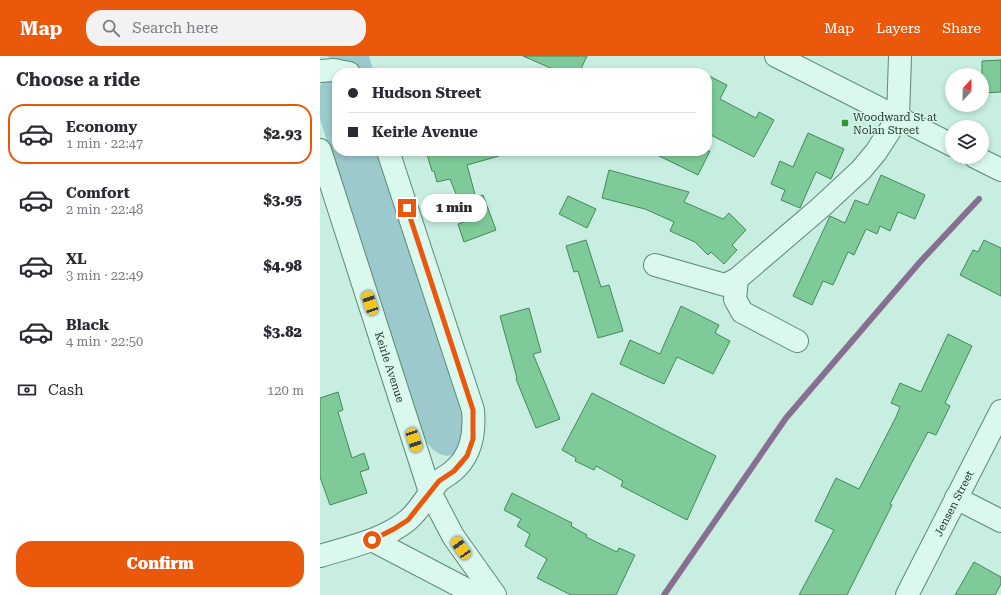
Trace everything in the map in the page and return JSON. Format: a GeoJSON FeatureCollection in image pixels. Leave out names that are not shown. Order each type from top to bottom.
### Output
{"type":"FeatureCollection","features":[{"type":"Feature","properties":{"kind":"street"},"geometry":{"type":"LineString","coordinates":[[776,56],[945,142]]}},
{"type":"Feature","properties":{"kind":"street"},"geometry":{"type":"LineString","coordinates":[[655,266],[725,285],[737,279],[861,170],[876,152],[898,118],[900,56]]}},
{"type":"Feature","properties":{"kind":"street"},"geometry":{"type":"LineString","coordinates":[[320,71],[332,70]]}},
{"type":"Feature","properties":{"kind":"street","name":"Keirle Avenue"},"geometry":{"type":"LineString","coordinates":[[320,150],[430,492],[480,592]]}},
{"type":"Feature","properties":{"kind":"street"},"geometry":{"type":"LineString","coordinates":[[320,556],[372,540],[408,520],[439,481],[454,471],[467,456],[473,439],[473,410],[390,156]]}},
{"type":"Feature","properties":{"kind":"street"},"geometry":{"type":"LineString","coordinates":[[989,164],[1001,170]]}},
{"type":"Feature","properties":{"kind":"street"},"geometry":{"type":"LineString","coordinates":[[737,279],[735,299],[742,312],[797,341]]}},
{"type":"Feature","properties":{"kind":"street","name":"Jensen Street"},"geometry":{"type":"LineString","coordinates":[[906,595],[1001,411]]}},
{"type":"Feature","properties":{"kind":"street"},"geometry":{"type":"LineString","coordinates":[[956,498],[1001,521]]}},
{"type":"Feature","properties":{"kind":"street"},"geometry":{"type":"LineString","coordinates":[[372,540],[480,592]]}},
{"type":"Feature","properties":{"kind":"shaded area"},"geometry":{"type":"Polygon","coordinates":[[[327,56],[369,56],[373,68],[357,68],[336,62],[327,56]]]}},
{"type":"Feature","properties":{"kind":"shaded area"},"geometry":{"type":"Polygon","coordinates":[[[327,79],[332,79],[332,156],[320,119],[320,85],[327,79]]]}},
{"type":"Feature","properties":{"kind":"shaded area"},"geometry":{"type":"Polygon","coordinates":[[[332,156],[384,156],[465,419],[460,444],[455,453],[445,456],[440,454],[427,443],[424,438],[332,156]]]}},
{"type":"Feature","properties":{"kind":"building"},"geometry":{"type":"Polygon","coordinates":[[[523,56],[587,56],[581,68],[551,68],[523,56]]]}},
{"type":"Feature","properties":{"kind":"building"},"geometry":{"type":"Polygon","coordinates":[[[1001,60],[1001,92],[989,93],[989,68],[982,68],[982,61],[1001,60]]]}},
{"type":"Feature","properties":{"kind":"building"},"geometry":{"type":"Polygon","coordinates":[[[712,78],[727,85],[720,99],[756,118],[759,112],[774,120],[754,157],[712,136],[712,78]]]}},
{"type":"Feature","properties":{"kind":"building"},"geometry":{"type":"Polygon","coordinates":[[[808,133],[844,149],[831,179],[816,172],[800,208],[781,200],[785,190],[771,184],[780,161],[793,167],[808,133]]]}},
{"type":"Feature","properties":{"kind":"building"},"geometry":{"type":"Polygon","coordinates":[[[428,156],[499,156],[467,165],[476,198],[483,195],[496,230],[464,242],[458,224],[467,221],[450,179],[437,182],[434,171],[432,171],[428,156]]]}},
{"type":"Feature","properties":{"kind":"building"},"geometry":{"type":"Polygon","coordinates":[[[659,156],[708,156],[698,175],[659,156]]]}},
{"type":"Feature","properties":{"kind":"building"},"geometry":{"type":"Polygon","coordinates":[[[609,170],[689,192],[684,202],[723,219],[729,213],[746,230],[732,245],[737,250],[724,264],[711,252],[708,255],[695,242],[670,231],[674,222],[645,209],[602,198],[609,170]]]}},
{"type":"Feature","properties":{"kind":"building"},"geometry":{"type":"Polygon","coordinates":[[[881,175],[925,195],[915,219],[898,212],[890,231],[880,226],[877,234],[866,229],[854,255],[848,252],[833,285],[823,281],[812,305],[793,296],[830,216],[845,223],[855,200],[868,205],[881,175]]]}},
{"type":"Feature","properties":{"kind":"building"},"geometry":{"type":"Polygon","coordinates":[[[568,196],[596,209],[587,228],[559,214],[568,196]]]}},
{"type":"Feature","properties":{"kind":"building"},"geometry":{"type":"Polygon","coordinates":[[[586,240],[601,287],[609,285],[623,331],[598,338],[578,271],[574,272],[566,246],[586,240]]]}},
{"type":"Feature","properties":{"kind":"building"},"geometry":{"type":"Polygon","coordinates":[[[984,240],[1001,248],[1001,296],[960,275],[973,250],[978,252],[984,240]]]}},
{"type":"Feature","properties":{"kind":"building"},"geometry":{"type":"Polygon","coordinates":[[[681,306],[719,325],[715,333],[730,341],[713,374],[677,357],[664,384],[620,364],[630,340],[660,354],[681,306]]]}},
{"type":"Feature","properties":{"kind":"building"},"geometry":{"type":"Polygon","coordinates":[[[529,308],[541,352],[533,354],[560,419],[536,428],[516,379],[517,378],[500,316],[529,308]]]}},
{"type":"Feature","properties":{"kind":"building"},"geometry":{"type":"Polygon","coordinates":[[[948,334],[972,346],[945,403],[950,406],[936,435],[928,432],[890,504],[892,505],[847,595],[799,595],[834,530],[815,521],[836,478],[859,489],[900,407],[891,403],[900,383],[921,392],[948,334]]]}},
{"type":"Feature","properties":{"kind":"building"},"geometry":{"type":"Polygon","coordinates":[[[338,392],[343,410],[338,412],[352,458],[364,453],[369,469],[360,472],[367,493],[330,505],[320,477],[320,398],[338,392]]]}},
{"type":"Feature","properties":{"kind":"building"},"geometry":{"type":"Polygon","coordinates":[[[592,393],[716,456],[687,520],[621,486],[623,481],[596,466],[594,470],[575,461],[576,458],[562,450],[592,393]]]}},
{"type":"Feature","properties":{"kind":"building"},"geometry":{"type":"Polygon","coordinates":[[[512,493],[572,523],[571,526],[587,535],[586,537],[617,552],[619,548],[635,555],[616,595],[571,595],[537,578],[547,559],[525,546],[530,534],[517,526],[521,519],[504,510],[512,493]]]}},
{"type":"Feature","properties":{"kind":"building"},"geometry":{"type":"Polygon","coordinates":[[[974,562],[1001,577],[1001,584],[995,595],[955,595],[974,562]]]}},
{"type":"Feature","properties":{"kind":"waterway"},"geometry":{"type":"LineString","coordinates":[[664,595],[786,418],[920,262],[979,199]]}},
{"type":"Feature","properties":{"kind":"place","name":"Woodward St at Nolan Street"},"geometry":{"type":"Point","coordinates":[845,123]}},
{"type":"Feature","properties":{"kind":"route"},"geometry":{"type":"LineString","coordinates":[[372,540],[408,520],[439,481],[454,471],[467,456],[473,439],[473,410],[407,208]]}}]}
